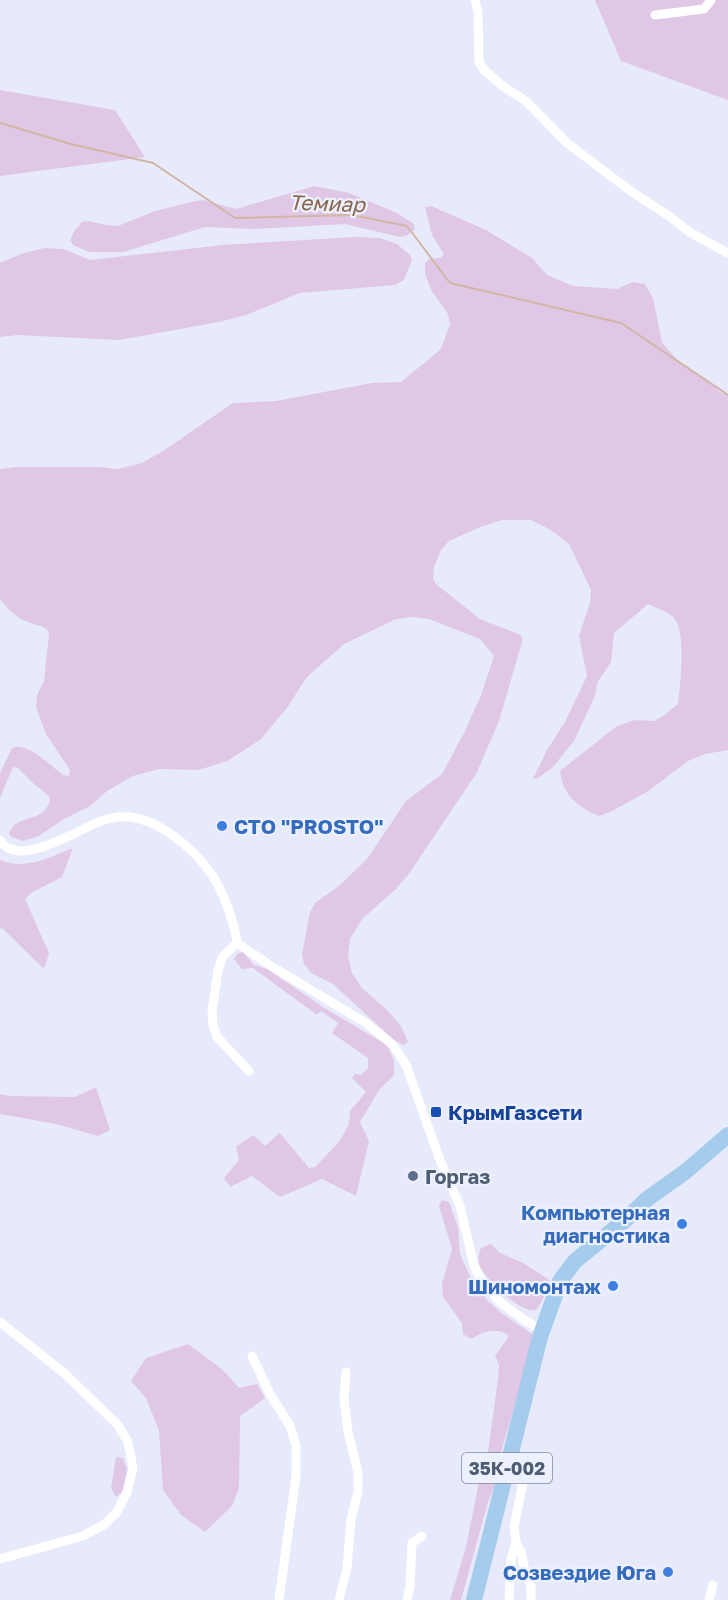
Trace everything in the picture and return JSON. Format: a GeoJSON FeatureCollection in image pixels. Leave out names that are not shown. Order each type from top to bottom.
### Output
{"type":"FeatureCollection","features":[{"type":"Feature","properties":{"kind":"highway"},"geometry":{"type":"LineString","coordinates":[[541,1334],[560,1281],[575,1261],[647,1199],[685,1172],[728,1135]]}},
{"type":"Feature","properties":{"kind":"highway"},"geometry":{"type":"LineString","coordinates":[[480,1600],[543,1351],[565,1284],[580,1264],[678,1185],[728,1141]]}},
{"type":"Feature","properties":{"kind":"highway","name":"35К-002"},"geometry":{"type":"LineString","coordinates":[[474,1600],[541,1334]]}},
{"type":"Feature","properties":{"kind":"street"},"geometry":{"type":"LineString","coordinates":[[476,0],[479,62],[484,70],[504,87],[526,101],[563,140],[632,192],[691,232],[728,253]]}},
{"type":"Feature","properties":{"kind":"street"},"geometry":{"type":"LineString","coordinates":[[655,15],[704,9],[711,0]]}},
{"type":"Feature","properties":{"kind":"street"},"geometry":{"type":"LineString","coordinates":[[0,840],[3,845],[15,850],[32,850],[57,842],[98,821],[120,817],[146,820],[170,832],[192,851],[212,876],[236,929],[237,943]]}},
{"type":"Feature","properties":{"kind":"street"},"geometry":{"type":"LineString","coordinates":[[237,943],[223,956],[218,970],[212,1012],[213,1025],[217,1037],[249,1071]]}},
{"type":"Feature","properties":{"kind":"street"},"geometry":{"type":"LineString","coordinates":[[237,943],[366,1023],[393,1045],[406,1065],[441,1163],[460,1206],[474,1266],[483,1283],[501,1303],[541,1334]]}},
{"type":"Feature","properties":{"kind":"street"},"geometry":{"type":"LineString","coordinates":[[0,1322],[64,1373],[118,1425],[128,1442],[133,1468],[127,1492],[117,1512],[105,1524],[83,1536],[0,1559]]}},
{"type":"Feature","properties":{"kind":"street"},"geometry":{"type":"LineString","coordinates":[[252,1356],[270,1394],[290,1426],[296,1445],[296,1476],[279,1600]]}},
{"type":"Feature","properties":{"kind":"street"},"geometry":{"type":"LineString","coordinates":[[339,1600],[347,1568],[351,1519],[358,1492],[358,1473],[348,1432],[344,1399],[346,1372]]}},
{"type":"Feature","properties":{"kind":"street"},"geometry":{"type":"LineString","coordinates":[[512,1479],[523,1483],[514,1526],[516,1542],[531,1586],[531,1600]]}},
{"type":"Feature","properties":{"kind":"street"},"geometry":{"type":"LineString","coordinates":[[407,1600],[412,1543],[422,1536]]}},
{"type":"Feature","properties":{"kind":"street"},"geometry":{"type":"LineString","coordinates":[[509,1600],[511,1559],[516,1542]]}},
{"type":"Feature","properties":{"kind":"street"},"geometry":{"type":"LineString","coordinates":[[709,1600],[713,1585]]}},
{"type":"Feature","properties":{"kind":"shaded area"},"geometry":{"type":"Polygon","coordinates":[[[595,0],[728,0],[728,100],[621,61],[595,0]]]}},
{"type":"Feature","properties":{"kind":"shaded area"},"geometry":{"type":"Polygon","coordinates":[[[0,90],[115,110],[145,157],[0,176],[0,90]]]}},
{"type":"Feature","properties":{"kind":"shaded area"},"geometry":{"type":"Polygon","coordinates":[[[314,186],[349,193],[397,213],[414,224],[415,229],[406,236],[400,237],[345,224],[253,229],[205,227],[123,252],[89,252],[73,245],[70,240],[82,222],[118,226],[155,211],[202,200],[236,209],[314,186]]]}},
{"type":"Feature","properties":{"kind":"shaded area"},"geometry":{"type":"Polygon","coordinates":[[[431,206],[486,230],[532,258],[547,275],[573,286],[617,289],[633,282],[645,284],[653,298],[662,342],[677,360],[707,380],[720,392],[728,395],[728,750],[705,754],[688,761],[647,792],[599,816],[584,809],[573,800],[564,787],[560,771],[617,726],[635,720],[654,721],[678,704],[682,658],[677,623],[665,611],[648,604],[614,633],[611,662],[597,683],[595,696],[574,741],[553,767],[533,779],[547,750],[565,722],[587,676],[579,636],[590,603],[591,590],[569,544],[551,530],[531,520],[502,520],[449,541],[441,550],[434,567],[433,579],[436,584],[480,619],[522,636],[522,642],[499,721],[476,774],[408,875],[396,889],[362,919],[350,939],[348,956],[352,973],[362,988],[401,1026],[408,1042],[403,1045],[394,1040],[333,984],[311,973],[304,964],[302,954],[310,912],[315,903],[339,886],[367,859],[406,801],[442,774],[481,695],[494,656],[480,639],[429,619],[412,617],[396,619],[344,644],[306,678],[287,708],[260,740],[227,761],[199,770],[159,769],[133,776],[107,791],[90,806],[64,819],[39,836],[23,841],[11,837],[9,833],[16,824],[42,813],[50,800],[48,795],[18,768],[13,767],[0,798],[0,773],[12,748],[25,748],[32,751],[63,775],[69,776],[70,770],[46,734],[36,707],[37,695],[44,681],[49,634],[47,629],[20,618],[0,599],[0,469],[100,467],[118,469],[142,463],[163,451],[233,403],[276,401],[372,383],[401,382],[441,349],[450,324],[448,314],[431,290],[425,274],[425,263],[429,259],[441,258],[444,254],[432,235],[425,207],[431,206]]]}},
{"type":"Feature","properties":{"kind":"shaded area"},"geometry":{"type":"Polygon","coordinates":[[[355,237],[380,238],[397,244],[410,255],[412,260],[404,280],[395,285],[300,293],[246,315],[119,340],[18,335],[0,337],[0,263],[21,254],[44,248],[63,249],[90,260],[223,245],[355,237]]]}},
{"type":"Feature","properties":{"kind":"shaded area"},"geometry":{"type":"Polygon","coordinates":[[[73,848],[62,877],[31,893],[25,899],[49,953],[44,969],[0,928],[0,860],[18,864],[37,862],[73,848]]]}},
{"type":"Feature","properties":{"kind":"shaded area"},"geometry":{"type":"Polygon","coordinates":[[[243,952],[254,965],[267,969],[323,1007],[387,1045],[394,1060],[394,1075],[379,1090],[360,1122],[369,1141],[356,1196],[322,1179],[280,1197],[252,1176],[230,1187],[224,1178],[239,1160],[236,1147],[253,1135],[265,1146],[280,1133],[309,1168],[315,1167],[339,1142],[349,1124],[350,1111],[366,1092],[352,1078],[355,1074],[361,1075],[368,1068],[368,1058],[332,1033],[338,1023],[321,1011],[317,1015],[253,968],[242,969],[234,959],[238,953],[243,952]]]}},
{"type":"Feature","properties":{"kind":"shaded area"},"geometry":{"type":"Polygon","coordinates":[[[96,1087],[110,1130],[98,1136],[56,1124],[0,1114],[0,1094],[75,1097],[96,1087]]]}},
{"type":"Feature","properties":{"kind":"shaded area"},"geometry":{"type":"Polygon","coordinates":[[[442,1200],[449,1202],[458,1227],[460,1254],[472,1281],[500,1312],[535,1336],[461,1600],[450,1600],[466,1547],[479,1482],[486,1467],[498,1379],[499,1365],[495,1356],[509,1336],[495,1331],[485,1332],[471,1339],[463,1334],[462,1323],[443,1297],[442,1284],[452,1249],[439,1206],[442,1200]]]}},
{"type":"Feature","properties":{"kind":"shaded area"},"geometry":{"type":"Polygon","coordinates":[[[491,1244],[500,1253],[523,1263],[550,1281],[536,1310],[529,1310],[512,1301],[487,1277],[479,1263],[479,1255],[481,1248],[491,1244]]]}},
{"type":"Feature","properties":{"kind":"shaded area"},"geometry":{"type":"Polygon","coordinates":[[[188,1344],[222,1369],[239,1388],[257,1384],[265,1398],[240,1416],[239,1488],[232,1506],[205,1532],[181,1515],[163,1490],[159,1431],[146,1398],[131,1381],[146,1358],[188,1344]]]}},
{"type":"Feature","properties":{"kind":"shaded area"},"geometry":{"type":"Polygon","coordinates":[[[116,1457],[123,1458],[127,1469],[123,1491],[116,1497],[111,1488],[116,1457]]]}},
{"type":"Feature","properties":{"kind":"waterway","name":"Темиар"},"geometry":{"type":"LineString","coordinates":[[0,123],[71,144],[153,163],[235,218],[352,215],[407,226],[450,283],[621,323],[728,395]]}},
{"type":"Feature","properties":{"kind":"place","name":"СТО \"PROSTO\""},"geometry":{"type":"Point","coordinates":[222,826]}},
{"type":"Feature","properties":{"kind":"place","name":"КрымГазсети"},"geometry":{"type":"Point","coordinates":[436,1112]}},
{"type":"Feature","properties":{"kind":"place","name":"Горгаз"},"geometry":{"type":"Point","coordinates":[413,1176]}},
{"type":"Feature","properties":{"kind":"place","name":"Компьютерная диагностика"},"geometry":{"type":"Point","coordinates":[682,1224]}},
{"type":"Feature","properties":{"kind":"place","name":"Шиномонтаж"},"geometry":{"type":"Point","coordinates":[613,1286]}},
{"type":"Feature","properties":{"kind":"place","name":"Созвездие Юга"},"geometry":{"type":"Point","coordinates":[668,1572]}}]}
